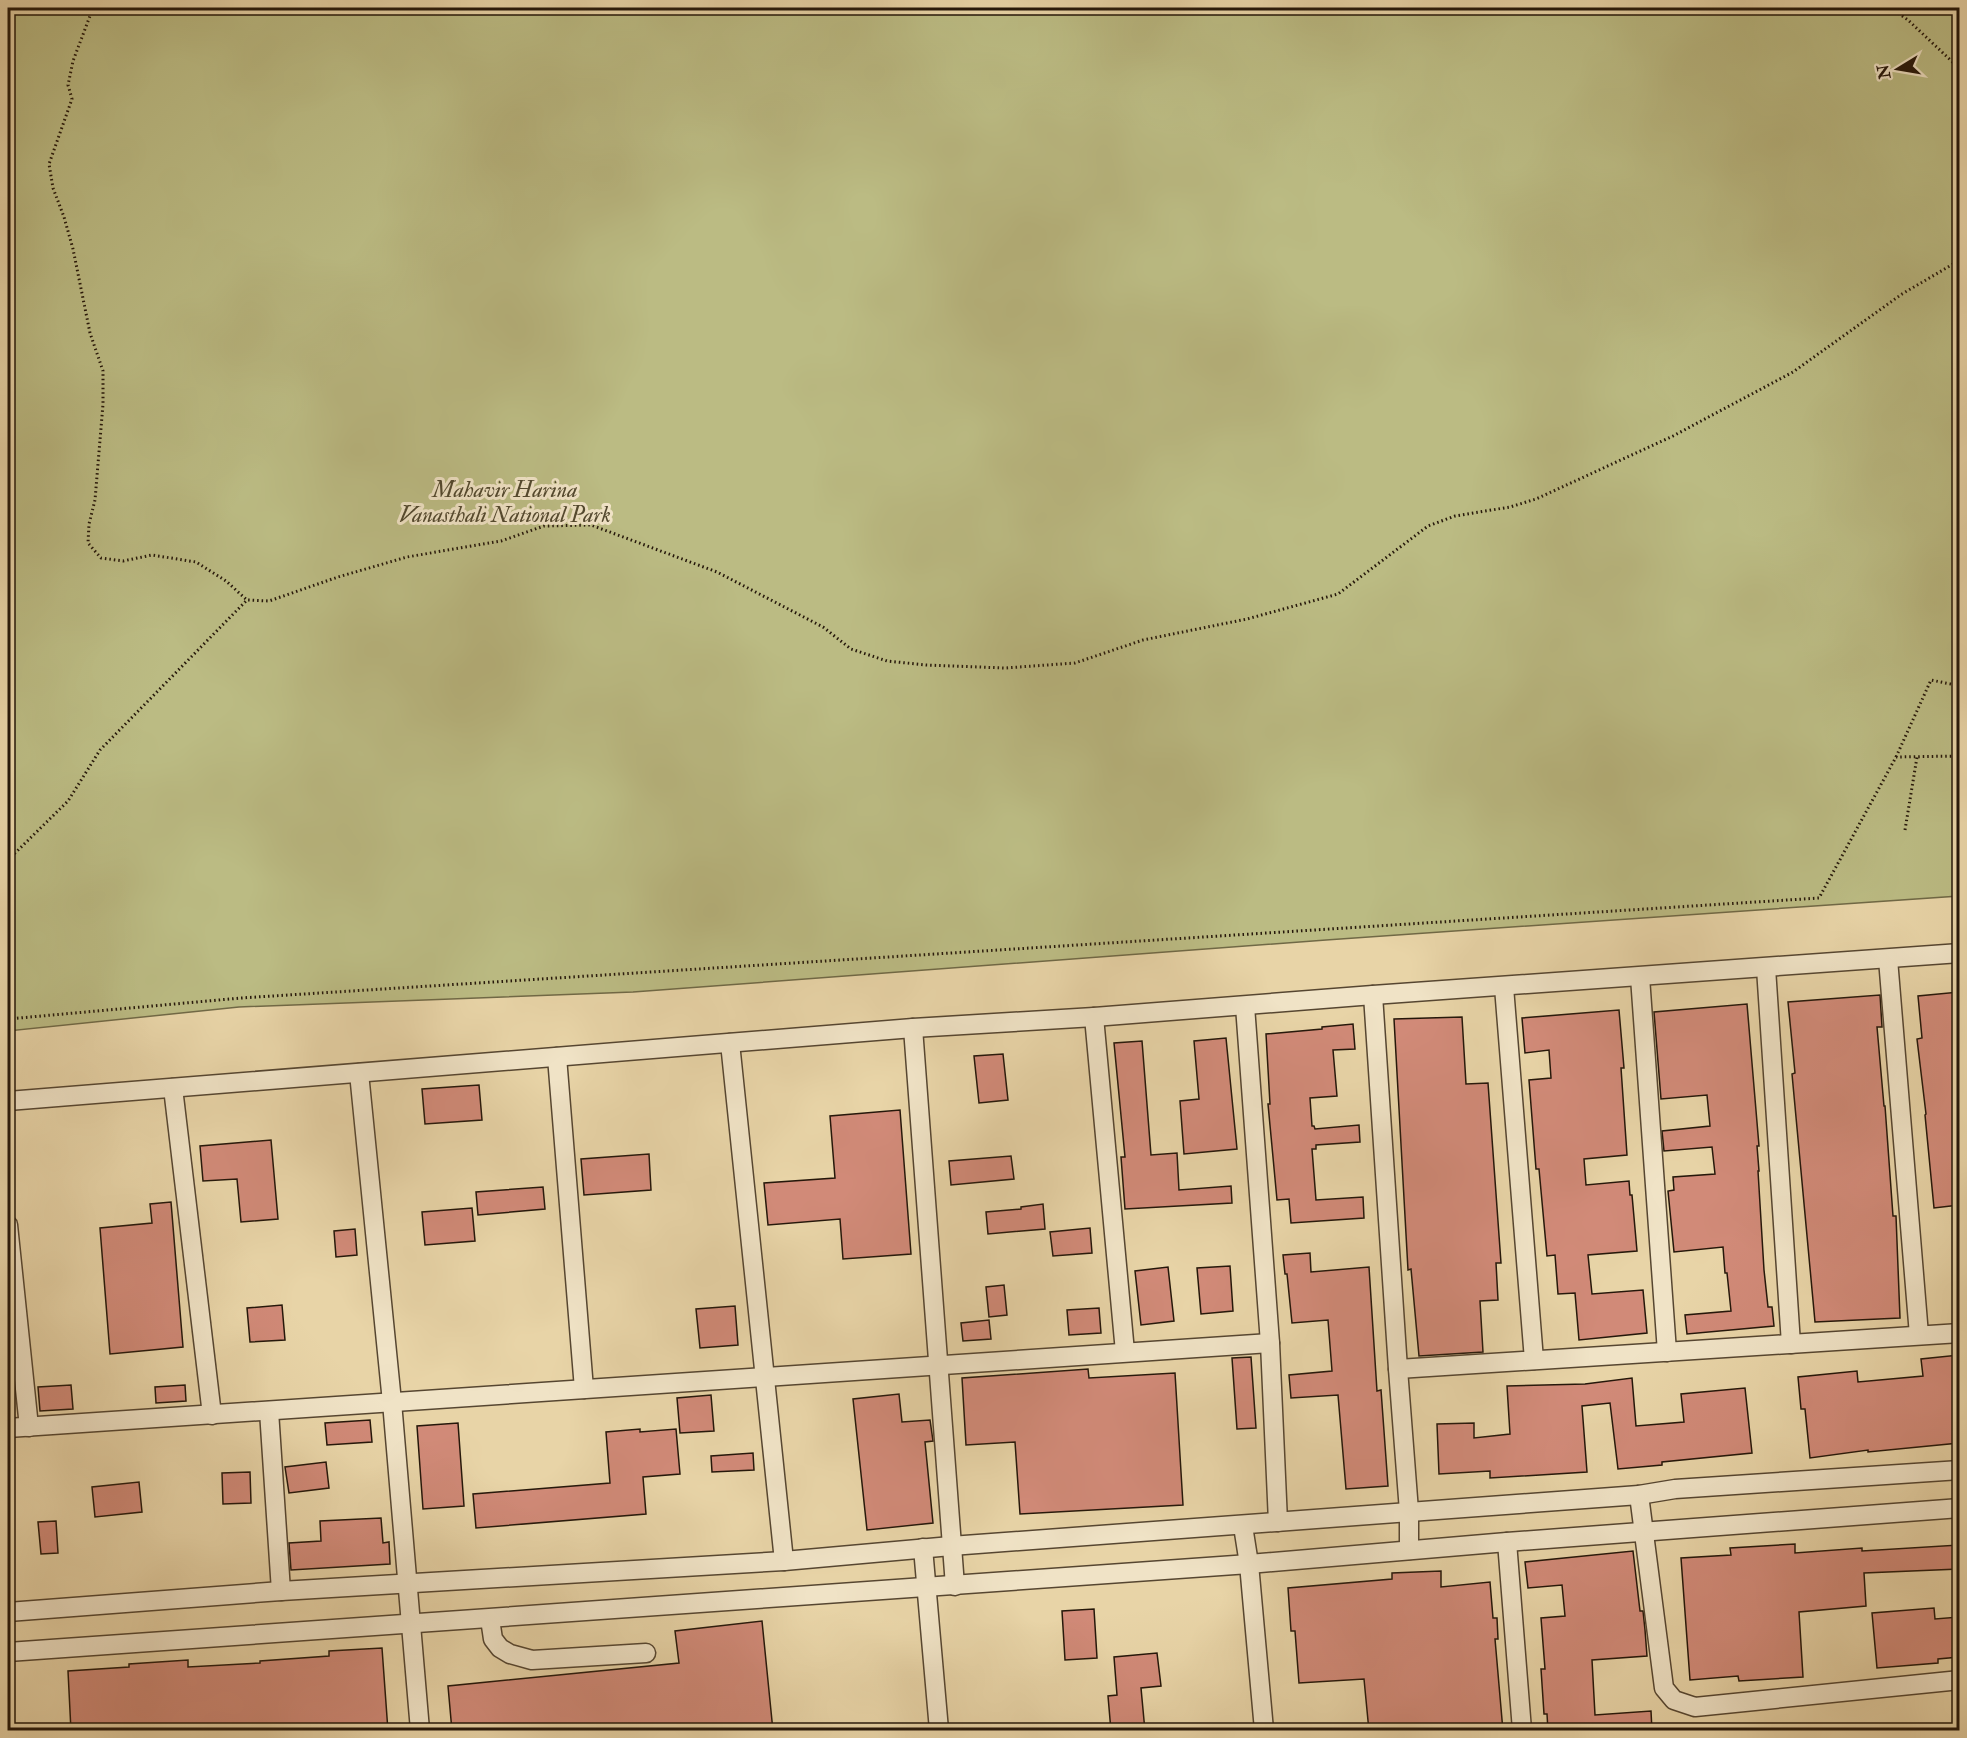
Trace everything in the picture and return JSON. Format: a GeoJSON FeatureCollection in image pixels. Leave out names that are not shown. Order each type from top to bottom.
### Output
{"type":"FeatureCollection","features":[{"type":"Feature","properties":{"kind":"street"},"geometry":{"type":"LineString","coordinates":[[8,1101],[913,1028],[1094,1017],[1959,953]]}},
{"type":"Feature","properties":{"kind":"street"},"geometry":{"type":"LineString","coordinates":[[1888,959],[1918,1335]]}},
{"type":"Feature","properties":{"kind":"street"},"geometry":{"type":"LineString","coordinates":[[1766,968],[1791,1344]]}},
{"type":"Feature","properties":{"kind":"street"},"geometry":{"type":"LineString","coordinates":[[1640,977],[1666,1352]]}},
{"type":"Feature","properties":{"kind":"street"},"geometry":{"type":"LineString","coordinates":[[1504,987],[1534,1360]]}},
{"type":"Feature","properties":{"kind":"street"},"geometry":{"type":"LineString","coordinates":[[1373,995],[1409,1511],[1409,1550]]}},
{"type":"Feature","properties":{"kind":"street"},"geometry":{"type":"LineString","coordinates":[[1245,1006],[1270,1343],[1278,1522]]}},
{"type":"Feature","properties":{"kind":"street"},"geometry":{"type":"LineString","coordinates":[[1094,1017],[1125,1352]]}},
{"type":"Feature","properties":{"kind":"street"},"geometry":{"type":"LineString","coordinates":[[913,1028],[955,1586]]}},
{"type":"Feature","properties":{"kind":"street"},"geometry":{"type":"LineString","coordinates":[[730,1043],[784,1561]]}},
{"type":"Feature","properties":{"kind":"street"},"geometry":{"type":"LineString","coordinates":[[556,1057],[584,1389]]}},
{"type":"Feature","properties":{"kind":"street"},"geometry":{"type":"LineString","coordinates":[[359,1073],[392,1402],[420,1731]]}},
{"type":"Feature","properties":{"kind":"street"},"geometry":{"type":"LineString","coordinates":[[173,1088],[212,1414]]}},
{"type":"Feature","properties":{"kind":"street"},"geometry":{"type":"LineString","coordinates":[[8,1225],[29,1427]]}},
{"type":"Feature","properties":{"kind":"street"},"geometry":{"type":"LineString","coordinates":[[1398,1369],[1959,1333]]}},
{"type":"Feature","properties":{"kind":"street"},"geometry":{"type":"LineString","coordinates":[[8,1428],[1270,1343]]}},
{"type":"Feature","properties":{"kind":"street"},"geometry":{"type":"LineString","coordinates":[[269,1411],[281,1591]]}},
{"type":"Feature","properties":{"kind":"street"},"geometry":{"type":"LineString","coordinates":[[8,1612],[281,1591],[784,1561],[923,1548],[1639,1495],[1675,1489],[1959,1470]]}},
{"type":"Feature","properties":{"kind":"street"},"geometry":{"type":"LineString","coordinates":[[1639,1495],[1664,1688],[1674,1700],[1695,1707],[1959,1680]]}},
{"type":"Feature","properties":{"kind":"street"},"geometry":{"type":"LineString","coordinates":[[8,1652],[955,1586],[1959,1509]]}},
{"type":"Feature","properties":{"kind":"street"},"geometry":{"type":"LineString","coordinates":[[1243,1526],[1249,1564],[1264,1731]]}},
{"type":"Feature","properties":{"kind":"street"},"geometry":{"type":"LineString","coordinates":[[1507,1542],[1522,1731]]}},
{"type":"Feature","properties":{"kind":"street"},"geometry":{"type":"LineString","coordinates":[[923,1548],[939,1731]]}},
{"type":"Feature","properties":{"kind":"street"},"geometry":{"type":"LineString","coordinates":[[490,1619],[493,1639],[500,1648],[532,1660],[646,1653]]}},
{"type":"Feature","properties":{"kind":"path"},"geometry":{"type":"LineString","coordinates":[[93,8],[72,61],[68,85],[72,99],[49,164],[52,188],[64,217],[73,249],[90,333],[103,371],[104,404],[95,500],[89,524],[88,543],[101,558],[123,561],[152,555],[196,562],[226,581],[247,600],[269,601],[338,576],[407,557],[501,541],[544,526],[591,525],[717,572],[823,627],[851,649],[887,661],[1005,668],[1075,663],[1143,640],[1247,619],[1338,594],[1428,526],[1455,516],[1510,507],[1536,499],[1673,436],[1793,372],[1902,294],[1959,260]]}},
{"type":"Feature","properties":{"kind":"path"},"geometry":{"type":"LineString","coordinates":[[1891,8],[1908,20],[1959,69]]}},
{"type":"Feature","properties":{"kind":"path"},"geometry":{"type":"LineString","coordinates":[[8,860],[68,801],[100,750],[247,600]]}},
{"type":"Feature","properties":{"kind":"path"},"geometry":{"type":"LineString","coordinates":[[8,1018],[241,998],[1819,898],[1896,757],[1931,680],[1959,686]]}},
{"type":"Feature","properties":{"kind":"path"},"geometry":{"type":"LineString","coordinates":[[1896,757],[1959,756]]}},
{"type":"Feature","properties":{"kind":"path"},"geometry":{"type":"LineString","coordinates":[[1905,830],[1917,757]]}},
{"type":"Feature","properties":{"kind":"green space","name":"Mahavir Harina Vanasthali National Park"},"geometry":{"type":"Polygon","coordinates":[[[8,8],[1959,8],[1959,896],[1326,940],[633,992],[239,1007],[8,1031],[8,8]]]}},
{"type":"Feature","properties":{"kind":"building"},"geometry":{"type":"Polygon","coordinates":[[[1959,992],[1959,1205],[1934,1208],[1917,1039],[1922,1038],[1918,996],[1959,992]]]}},
{"type":"Feature","properties":{"kind":"building"},"geometry":{"type":"Polygon","coordinates":[[[1880,995],[1882,1027],[1877,1027],[1893,1216],[1896,1216],[1900,1318],[1815,1322],[1792,1074],[1795,1073],[1788,1002],[1880,995]]]}},
{"type":"Feature","properties":{"kind":"building"},"geometry":{"type":"Polygon","coordinates":[[[1747,1004],[1759,1146],[1757,1146],[1758,1171],[1764,1270],[1768,1307],[1772,1307],[1774,1326],[1687,1334],[1685,1315],[1731,1311],[1723,1247],[1674,1252],[1668,1191],[1674,1190],[1673,1177],[1715,1174],[1712,1147],[1664,1151],[1662,1131],[1710,1126],[1707,1095],[1661,1099],[1654,1012],[1747,1004]]]}},
{"type":"Feature","properties":{"kind":"building"},"geometry":{"type":"Polygon","coordinates":[[[1619,1010],[1627,1155],[1584,1159],[1586,1185],[1629,1181],[1637,1251],[1588,1255],[1592,1294],[1643,1290],[1647,1333],[1579,1340],[1575,1293],[1558,1294],[1555,1255],[1547,1256],[1539,1169],[1536,1169],[1529,1080],[1551,1078],[1549,1050],[1525,1053],[1522,1018],[1619,1010]]]}},
{"type":"Feature","properties":{"kind":"building"},"geometry":{"type":"Polygon","coordinates":[[[1462,1017],[1466,1084],[1488,1083],[1501,1263],[1496,1263],[1498,1300],[1480,1301],[1483,1352],[1419,1356],[1411,1269],[1408,1270],[1394,1019],[1462,1017]]]}},
{"type":"Feature","properties":{"kind":"building"},"geometry":{"type":"Polygon","coordinates":[[[1353,1024],[1355,1049],[1333,1050],[1337,1096],[1310,1098],[1312,1126],[1315,1129],[1359,1125],[1360,1142],[1316,1145],[1316,1149],[1312,1149],[1316,1200],[1363,1197],[1364,1218],[1291,1223],[1289,1199],[1277,1200],[1268,1104],[1270,1104],[1266,1034],[1353,1024]]]}},
{"type":"Feature","properties":{"kind":"building"},"geometry":{"type":"Polygon","coordinates":[[[1226,1038],[1237,1149],[1184,1154],[1180,1101],[1199,1099],[1194,1041],[1226,1038]]]}},
{"type":"Feature","properties":{"kind":"building"},"geometry":{"type":"Polygon","coordinates":[[[1142,1041],[1151,1155],[1177,1153],[1179,1190],[1231,1186],[1232,1203],[1125,1209],[1121,1157],[1125,1157],[1114,1043],[1142,1041]]]}},
{"type":"Feature","properties":{"kind":"building"},"geometry":{"type":"Polygon","coordinates":[[[1003,1054],[1008,1100],[979,1103],[974,1056],[1003,1054]]]}},
{"type":"Feature","properties":{"kind":"building"},"geometry":{"type":"Polygon","coordinates":[[[479,1085],[482,1120],[425,1124],[422,1089],[479,1085]]]}},
{"type":"Feature","properties":{"kind":"building"},"geometry":{"type":"Polygon","coordinates":[[[900,1110],[911,1254],[843,1259],[840,1219],[768,1225],[764,1183],[835,1178],[830,1116],[900,1110]]]}},
{"type":"Feature","properties":{"kind":"building"},"geometry":{"type":"Polygon","coordinates":[[[271,1140],[278,1219],[241,1222],[237,1179],[203,1181],[200,1146],[271,1140]]]}},
{"type":"Feature","properties":{"kind":"building"},"geometry":{"type":"Polygon","coordinates":[[[649,1154],[651,1190],[584,1195],[581,1159],[649,1154]]]}},
{"type":"Feature","properties":{"kind":"building"},"geometry":{"type":"Polygon","coordinates":[[[1011,1156],[1014,1179],[951,1185],[949,1161],[1011,1156]]]}},
{"type":"Feature","properties":{"kind":"building"},"geometry":{"type":"Polygon","coordinates":[[[543,1187],[545,1209],[478,1215],[476,1192],[543,1187]]]}},
{"type":"Feature","properties":{"kind":"building"},"geometry":{"type":"Polygon","coordinates":[[[171,1202],[183,1347],[110,1354],[100,1228],[152,1223],[150,1204],[171,1202]]]}},
{"type":"Feature","properties":{"kind":"building"},"geometry":{"type":"Polygon","coordinates":[[[1043,1204],[1045,1229],[988,1234],[986,1212],[1021,1209],[1021,1207],[1043,1204]]]}},
{"type":"Feature","properties":{"kind":"building"},"geometry":{"type":"Polygon","coordinates":[[[472,1208],[475,1241],[425,1245],[422,1212],[472,1208]]]}},
{"type":"Feature","properties":{"kind":"building"},"geometry":{"type":"Polygon","coordinates":[[[1090,1228],[1092,1253],[1053,1256],[1050,1232],[1090,1228]]]}},
{"type":"Feature","properties":{"kind":"building"},"geometry":{"type":"Polygon","coordinates":[[[355,1229],[357,1255],[336,1257],[334,1231],[355,1229]]]}},
{"type":"Feature","properties":{"kind":"building"},"geometry":{"type":"Polygon","coordinates":[[[1310,1253],[1311,1272],[1369,1267],[1377,1391],[1381,1390],[1388,1486],[1346,1489],[1338,1395],[1291,1398],[1289,1375],[1332,1371],[1328,1320],[1292,1323],[1283,1255],[1310,1253]]]}},
{"type":"Feature","properties":{"kind":"building"},"geometry":{"type":"Polygon","coordinates":[[[1230,1266],[1233,1311],[1201,1314],[1197,1268],[1230,1266]]]}},
{"type":"Feature","properties":{"kind":"building"},"geometry":{"type":"Polygon","coordinates":[[[1168,1267],[1174,1321],[1141,1325],[1135,1271],[1168,1267]]]}},
{"type":"Feature","properties":{"kind":"building"},"geometry":{"type":"Polygon","coordinates":[[[1004,1285],[1007,1315],[989,1317],[986,1287],[1004,1285]]]}},
{"type":"Feature","properties":{"kind":"building"},"geometry":{"type":"Polygon","coordinates":[[[282,1305],[285,1340],[250,1342],[247,1308],[282,1305]]]}},
{"type":"Feature","properties":{"kind":"building"},"geometry":{"type":"Polygon","coordinates":[[[735,1306],[738,1345],[700,1348],[696,1309],[735,1306]]]}},
{"type":"Feature","properties":{"kind":"building"},"geometry":{"type":"Polygon","coordinates":[[[1099,1308],[1101,1333],[1069,1335],[1067,1310],[1099,1308]]]}},
{"type":"Feature","properties":{"kind":"building"},"geometry":{"type":"Polygon","coordinates":[[[989,1320],[991,1339],[963,1341],[961,1323],[989,1320]]]}},
{"type":"Feature","properties":{"kind":"building"},"geometry":{"type":"Polygon","coordinates":[[[1959,1355],[1959,1443],[1868,1452],[1868,1450],[1810,1458],[1805,1409],[1801,1409],[1798,1377],[1857,1371],[1858,1382],[1923,1376],[1921,1359],[1959,1355]]]}},
{"type":"Feature","properties":{"kind":"building"},"geometry":{"type":"Polygon","coordinates":[[[1251,1357],[1256,1428],[1237,1429],[1232,1358],[1251,1357]]]}},
{"type":"Feature","properties":{"kind":"building"},"geometry":{"type":"Polygon","coordinates":[[[1088,1369],[1089,1378],[1175,1373],[1183,1505],[1020,1514],[1015,1442],[966,1445],[962,1378],[1088,1369]]]}},
{"type":"Feature","properties":{"kind":"building"},"geometry":{"type":"Polygon","coordinates":[[[1632,1378],[1636,1426],[1684,1422],[1681,1394],[1745,1388],[1752,1453],[1618,1469],[1610,1403],[1582,1406],[1587,1472],[1490,1478],[1490,1471],[1439,1474],[1437,1424],[1474,1423],[1474,1438],[1510,1434],[1507,1386],[1585,1384],[1632,1378]]]}},
{"type":"Feature","properties":{"kind":"building"},"geometry":{"type":"Polygon","coordinates":[[[71,1385],[73,1409],[40,1411],[38,1387],[71,1385]]]}},
{"type":"Feature","properties":{"kind":"building"},"geometry":{"type":"Polygon","coordinates":[[[185,1385],[186,1401],[156,1403],[155,1387],[185,1385]]]}},
{"type":"Feature","properties":{"kind":"building"},"geometry":{"type":"Polygon","coordinates":[[[899,1394],[902,1422],[930,1420],[933,1441],[925,1442],[933,1523],[867,1530],[853,1399],[899,1394]]]}},
{"type":"Feature","properties":{"kind":"building"},"geometry":{"type":"Polygon","coordinates":[[[711,1395],[714,1431],[680,1433],[677,1398],[711,1395]]]}},
{"type":"Feature","properties":{"kind":"building"},"geometry":{"type":"Polygon","coordinates":[[[370,1420],[372,1442],[327,1445],[325,1423],[370,1420]]]}},
{"type":"Feature","properties":{"kind":"building"},"geometry":{"type":"Polygon","coordinates":[[[458,1423],[464,1506],[423,1509],[417,1426],[458,1423]]]}},
{"type":"Feature","properties":{"kind":"building"},"geometry":{"type":"Polygon","coordinates":[[[640,1429],[640,1432],[676,1429],[680,1474],[643,1477],[646,1514],[476,1528],[473,1494],[610,1483],[606,1432],[640,1429]]]}},
{"type":"Feature","properties":{"kind":"building"},"geometry":{"type":"Polygon","coordinates":[[[753,1453],[754,1470],[712,1472],[711,1456],[753,1453]]]}},
{"type":"Feature","properties":{"kind":"building"},"geometry":{"type":"Polygon","coordinates":[[[326,1462],[329,1488],[289,1493],[285,1467],[326,1462]]]}},
{"type":"Feature","properties":{"kind":"building"},"geometry":{"type":"Polygon","coordinates":[[[250,1472],[251,1503],[223,1504],[222,1473],[250,1472]]]}},
{"type":"Feature","properties":{"kind":"building"},"geometry":{"type":"Polygon","coordinates":[[[139,1482],[142,1512],[95,1517],[92,1487],[139,1482]]]}},
{"type":"Feature","properties":{"kind":"building"},"geometry":{"type":"Polygon","coordinates":[[[381,1518],[383,1543],[389,1542],[390,1564],[291,1570],[289,1543],[321,1541],[320,1521],[381,1518]]]}},
{"type":"Feature","properties":{"kind":"building"},"geometry":{"type":"Polygon","coordinates":[[[56,1521],[58,1553],[41,1554],[38,1522],[56,1521]]]}},
{"type":"Feature","properties":{"kind":"building"},"geometry":{"type":"Polygon","coordinates":[[[1795,1544],[1795,1553],[1959,1545],[1959,1569],[1864,1573],[1866,1606],[1799,1612],[1803,1677],[1739,1681],[1738,1676],[1690,1680],[1681,1558],[1731,1555],[1730,1548],[1795,1544]]]}},
{"type":"Feature","properties":{"kind":"building"},"geometry":{"type":"Polygon","coordinates":[[[1633,1551],[1640,1611],[1643,1611],[1647,1656],[1592,1660],[1595,1715],[1651,1711],[1652,1731],[1548,1731],[1547,1714],[1544,1714],[1541,1669],[1545,1669],[1541,1618],[1565,1616],[1562,1585],[1528,1588],[1525,1562],[1633,1551]]]}},
{"type":"Feature","properties":{"kind":"building"},"geometry":{"type":"Polygon","coordinates":[[[1441,1571],[1441,1587],[1490,1582],[1493,1618],[1497,1618],[1498,1639],[1495,1639],[1503,1731],[1369,1731],[1364,1679],[1299,1683],[1295,1631],[1291,1631],[1288,1588],[1392,1579],[1392,1573],[1441,1571]]]}},
{"type":"Feature","properties":{"kind":"building"},"geometry":{"type":"Polygon","coordinates":[[[1934,1608],[1935,1619],[1959,1617],[1959,1657],[1938,1659],[1938,1663],[1877,1668],[1872,1613],[1934,1608]]]}},
{"type":"Feature","properties":{"kind":"building"},"geometry":{"type":"Polygon","coordinates":[[[1094,1609],[1097,1658],[1065,1660],[1062,1611],[1094,1609]]]}},
{"type":"Feature","properties":{"kind":"building"},"geometry":{"type":"Polygon","coordinates":[[[762,1621],[773,1731],[452,1731],[448,1686],[679,1663],[675,1631],[762,1621]]]}},
{"type":"Feature","properties":{"kind":"building"},"geometry":{"type":"Polygon","coordinates":[[[382,1648],[388,1731],[71,1731],[68,1671],[188,1660],[188,1667],[260,1663],[260,1661],[329,1656],[329,1651],[382,1648]]]}},
{"type":"Feature","properties":{"kind":"building"},"geometry":{"type":"Polygon","coordinates":[[[1157,1653],[1161,1686],[1141,1688],[1145,1731],[1111,1731],[1108,1696],[1117,1695],[1114,1657],[1157,1653]]]}}]}
